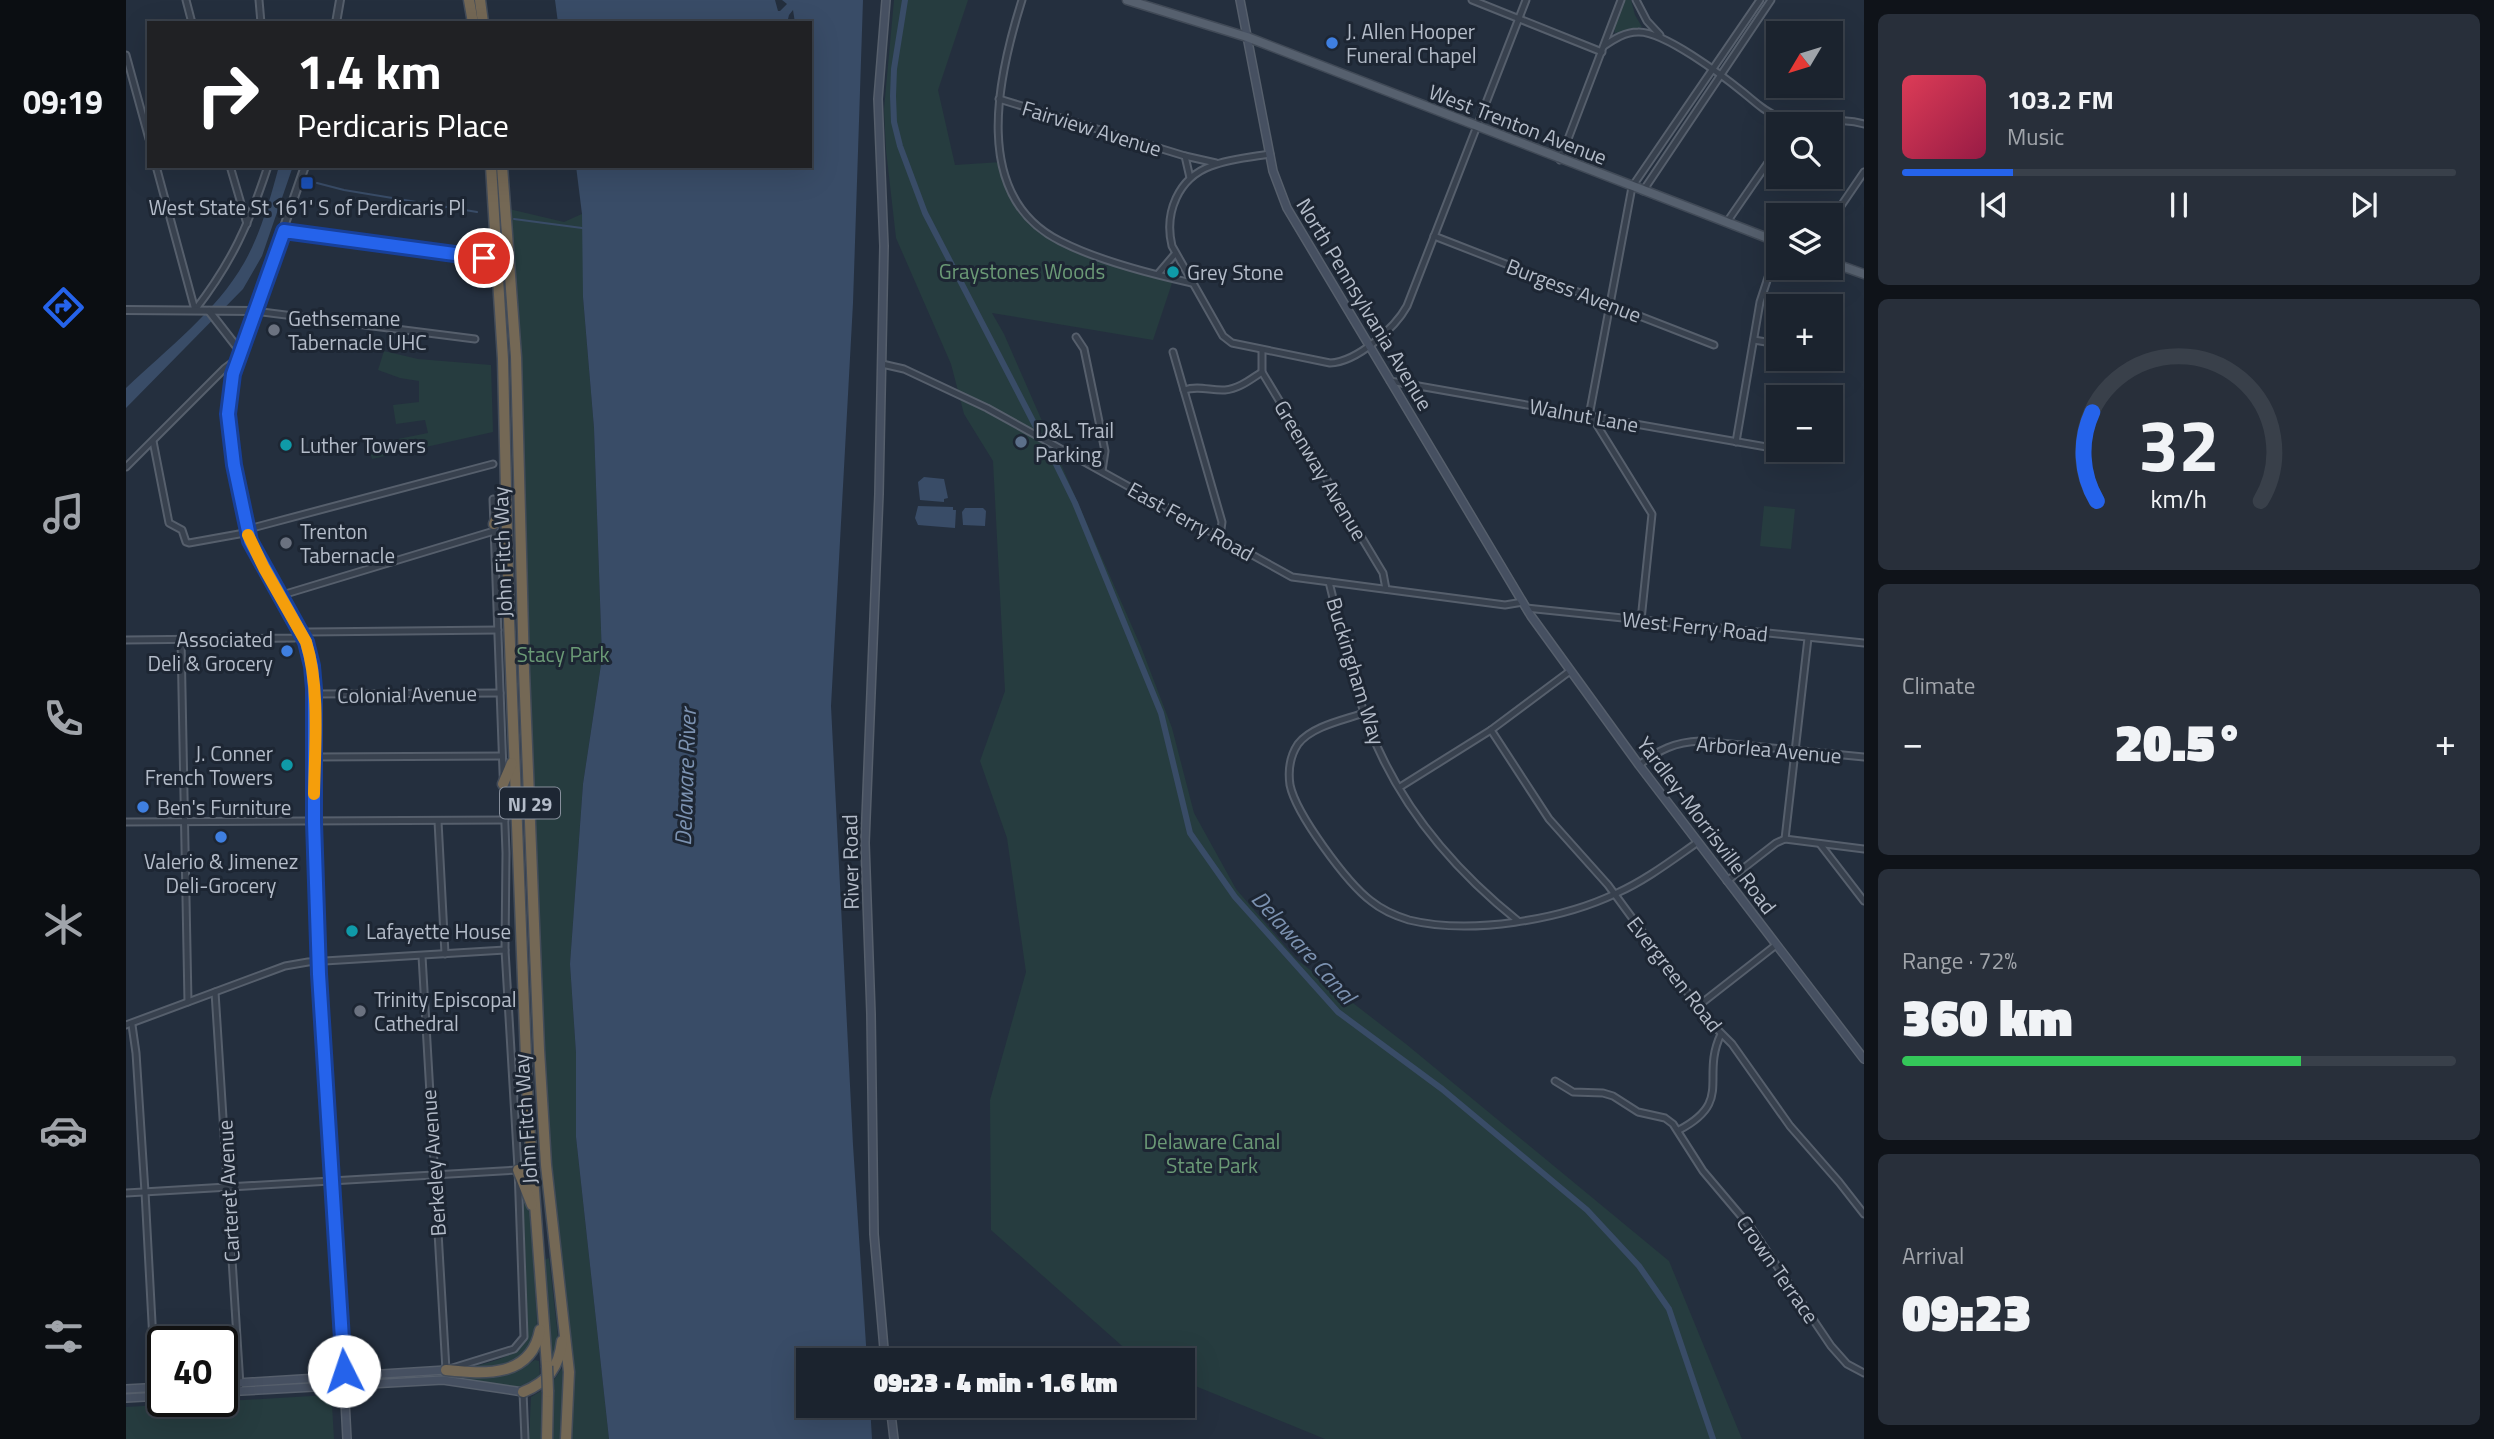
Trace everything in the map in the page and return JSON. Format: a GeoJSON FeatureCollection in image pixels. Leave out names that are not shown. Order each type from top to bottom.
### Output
{"type":"FeatureCollection","features":[{"type":"Feature","properties":{"kind":"highway"},"geometry":{"type":"LineString","coordinates":[[469,0],[473,21]]}},
{"type":"Feature","properties":{"kind":"highway"},"geometry":{"type":"LineString","coordinates":[[480,0],[483,21]]}},
{"type":"Feature","properties":{"kind":"highway","name":"John Fitch Way"},"geometry":{"type":"LineString","coordinates":[[491,168],[503,359],[528,1110],[547,1366],[547,1439]]}},
{"type":"Feature","properties":{"kind":"highway","name":"John Fitch Way"},"geometry":{"type":"LineString","coordinates":[[502,168],[516,358],[524,671],[539,1050],[547,1165],[569,1372],[566,1439]]}},
{"type":"Feature","properties":{"kind":"highway"},"geometry":{"type":"LineString","coordinates":[[494,528],[506,495]]}},
{"type":"Feature","properties":{"kind":"highway"},"geometry":{"type":"LineString","coordinates":[[503,784],[514,752]]}},
{"type":"Feature","properties":{"kind":"highway"},"geometry":{"type":"LineString","coordinates":[[518,1170],[536,1216]]}},
{"type":"Feature","properties":{"kind":"highway"},"geometry":{"type":"LineString","coordinates":[[523,1392],[541,1383],[552,1373],[560,1357],[562,1341],[559,1279]]}},
{"type":"Feature","properties":{"kind":"highway"},"geometry":{"type":"LineString","coordinates":[[446,1370],[483,1372],[518,1365],[529,1357],[536,1347],[543,1316]]}},
{"type":"Feature","properties":{"kind":"main road","name":"River Road"},"geometry":{"type":"LineString","coordinates":[[884,1348],[874,1234],[871,1014],[865,870],[884,270],[884,209],[878,122],[886,0]]}},
{"type":"Feature","properties":{"kind":"main road","name":"West Trenton Avenue"},"geometry":{"type":"LineString","coordinates":[[1126,0],[1247,37],[1766,239]]}},
{"type":"Feature","properties":{"kind":"main road","name":"North Pennsylvania Avenue"},"geometry":{"type":"LineString","coordinates":[[1240,0],[1269,153],[1287,208],[1525,605]]}},
{"type":"Feature","properties":{"kind":"main road"},"geometry":{"type":"LineString","coordinates":[[1843,266],[1864,274]]}},
{"type":"Feature","properties":{"kind":"main road","name":"Yardley-Morrisville Road"},"geometry":{"type":"LineString","coordinates":[[1525,605],[1639,765],[1864,1059]]}},
{"type":"Feature","properties":{"kind":"main road"},"geometry":{"type":"LineString","coordinates":[[240,1387],[344,1376],[446,1370]]}},
{"type":"Feature","properties":{"kind":"main road"},"geometry":{"type":"LineString","coordinates":[[344,1376],[347,1439]]}},
{"type":"Feature","properties":{"kind":"main road"},"geometry":{"type":"LineString","coordinates":[[240,1387],[450,1380],[523,1392]]}},
{"type":"Feature","properties":{"kind":"main road"},"geometry":{"type":"LineString","coordinates":[[126,1389],[147,1391]]}},
{"type":"Feature","properties":{"kind":"main road"},"geometry":{"type":"LineString","coordinates":[[126,1398],[147,1394]]}},
{"type":"Feature","properties":{"kind":"main road"},"geometry":{"type":"LineString","coordinates":[[892,1418],[894,1439]]}},
{"type":"Feature","properties":{"kind":"street"},"geometry":{"type":"LineString","coordinates":[[186,0],[191,21]]}},
{"type":"Feature","properties":{"kind":"street"},"geometry":{"type":"LineString","coordinates":[[259,0],[261,21]]}},
{"type":"Feature","properties":{"kind":"street"},"geometry":{"type":"LineString","coordinates":[[336,21],[340,0]]}},
{"type":"Feature","properties":{"kind":"street"},"geometry":{"type":"LineString","coordinates":[[1022,0],[1007,52],[999,99],[1001,162],[1008,185],[1027,215],[1061,242],[1192,283]]}},
{"type":"Feature","properties":{"kind":"street"},"geometry":{"type":"LineString","coordinates":[[1472,0],[1603,49]]}},
{"type":"Feature","properties":{"kind":"street"},"geometry":{"type":"LineString","coordinates":[[1269,153],[1219,163],[1190,178],[1179,192],[1171,213],[1169,232],[1175,254],[1223,336],[1231,343],[1335,363],[1345,360],[1388,331],[1402,315],[1526,0]]}},
{"type":"Feature","properties":{"kind":"street"},"geometry":{"type":"LineString","coordinates":[[1560,160],[1621,0]]}},
{"type":"Feature","properties":{"kind":"street"},"geometry":{"type":"LineString","coordinates":[[1636,0],[1647,21],[1662,37],[1713,69],[1768,112]]}},
{"type":"Feature","properties":{"kind":"street"},"geometry":{"type":"LineString","coordinates":[[1641,620],[1652,514],[1590,417],[1609,304],[1632,187],[1760,0]]}},
{"type":"Feature","properties":{"kind":"street"},"geometry":{"type":"LineString","coordinates":[[1643,191],[1771,0]]}},
{"type":"Feature","properties":{"kind":"street"},"geometry":{"type":"LineString","coordinates":[[1603,49],[1619,37],[1637,32],[1662,37]]}},
{"type":"Feature","properties":{"kind":"street"},"geometry":{"type":"LineString","coordinates":[[126,55],[147,132]]}},
{"type":"Feature","properties":{"kind":"street"},"geometry":{"type":"LineString","coordinates":[[127,87],[134,85]]}},
{"type":"Feature","properties":{"kind":"street","name":"Fairview Avenue"},"geometry":{"type":"LineString","coordinates":[[999,99],[1185,156],[1219,163]]}},
{"type":"Feature","properties":{"kind":"street"},"geometry":{"type":"LineString","coordinates":[[1843,120],[1864,124]]}},
{"type":"Feature","properties":{"kind":"street","name":"Fairview Avenue"},"geometry":{"type":"LineString","coordinates":[[1185,156],[1190,178]]}},
{"type":"Feature","properties":{"kind":"street"},"geometry":{"type":"LineString","coordinates":[[1727,222],[1766,165]]}},
{"type":"Feature","properties":{"kind":"street"},"geometry":{"type":"LineString","coordinates":[[157,168],[195,310]]}},
{"type":"Feature","properties":{"kind":"street"},"geometry":{"type":"LineString","coordinates":[[231,168],[247,224]]}},
{"type":"Feature","properties":{"kind":"street"},"geometry":{"type":"LineString","coordinates":[[195,310],[227,266],[247,224],[267,168]]}},
{"type":"Feature","properties":{"kind":"street"},"geometry":{"type":"LineString","coordinates":[[304,168],[237,359],[228,404],[230,440],[247,531],[255,552],[310,653],[314,694],[314,822],[319,962],[344,1376]]}},
{"type":"Feature","properties":{"kind":"street"},"geometry":{"type":"LineString","coordinates":[[1843,203],[1864,172]]}},
{"type":"Feature","properties":{"kind":"street"},"geometry":{"type":"LineString","coordinates":[[284,231],[484,258]]}},
{"type":"Feature","properties":{"kind":"street","name":"Burgess Avenue"},"geometry":{"type":"LineString","coordinates":[[1434,236],[1714,345]]}},
{"type":"Feature","properties":{"kind":"street"},"geometry":{"type":"LineString","coordinates":[[1158,274],[1175,254]]}},
{"type":"Feature","properties":{"kind":"street"},"geometry":{"type":"LineString","coordinates":[[1736,442],[1766,280]]}},
{"type":"Feature","properties":{"kind":"street"},"geometry":{"type":"LineString","coordinates":[[126,310],[254,311],[475,339]]}},
{"type":"Feature","properties":{"kind":"street"},"geometry":{"type":"LineString","coordinates":[[208,311],[240,351]]}},
{"type":"Feature","properties":{"kind":"street"},"geometry":{"type":"LineString","coordinates":[[1076,337],[1084,349],[1098,414],[1105,451],[1102,471]]}},
{"type":"Feature","properties":{"kind":"street"},"geometry":{"type":"LineString","coordinates":[[1754,340],[1766,342]]}},
{"type":"Feature","properties":{"kind":"street"},"geometry":{"type":"LineString","coordinates":[[1184,390],[1195,387],[1233,389],[1262,372],[1262,350]]}},
{"type":"Feature","properties":{"kind":"street"},"geometry":{"type":"LineString","coordinates":[[1173,352],[1222,522],[1220,536]]}},
{"type":"Feature","properties":{"kind":"street"},"geometry":{"type":"LineString","coordinates":[[126,467],[237,359]]}},
{"type":"Feature","properties":{"kind":"street","name":"East Ferry Road"},"geometry":{"type":"LineString","coordinates":[[882,364],[899,367],[948,389],[1292,577],[1505,605],[1525,605]]}},
{"type":"Feature","properties":{"kind":"street","name":"Greenway Avenue"},"geometry":{"type":"LineString","coordinates":[[1262,372],[1383,573],[1385,589]]}},
{"type":"Feature","properties":{"kind":"street"},"geometry":{"type":"LineString","coordinates":[[222,373],[231,379]]}},
{"type":"Feature","properties":{"kind":"street","name":"Walnut Lane"},"geometry":{"type":"LineString","coordinates":[[1390,381],[1766,448]]}},
{"type":"Feature","properties":{"kind":"street"},"geometry":{"type":"LineString","coordinates":[[153,441],[170,525],[183,530],[187,543],[247,531],[493,464]]}},
{"type":"Feature","properties":{"kind":"street"},"geometry":{"type":"LineString","coordinates":[[446,1370],[514,1349],[522,1342],[524,1316],[505,950],[505,820],[493,499]]}},
{"type":"Feature","properties":{"kind":"street"},"geometry":{"type":"LineString","coordinates":[[279,596],[494,528]]}},
{"type":"Feature","properties":{"kind":"street","name":"Buckingham Way"},"geometry":{"type":"LineString","coordinates":[[1329,582],[1364,713],[1376,743],[1400,787],[1440,847],[1477,886],[1518,921]]}},
{"type":"Feature","properties":{"kind":"street","name":"West Ferry Road"},"geometry":{"type":"LineString","coordinates":[[1525,605],[1864,643]]}},
{"type":"Feature","properties":{"kind":"street"},"geometry":{"type":"LineString","coordinates":[[126,639],[294,638],[309,632],[324,631],[498,630]]}},
{"type":"Feature","properties":{"kind":"street"},"geometry":{"type":"LineString","coordinates":[[1785,839],[1808,638]]}},
{"type":"Feature","properties":{"kind":"street"},"geometry":{"type":"LineString","coordinates":[[181,639],[188,1002]]}},
{"type":"Feature","properties":{"kind":"street"},"geometry":{"type":"LineString","coordinates":[[1400,787],[1491,730],[1570,671]]}},
{"type":"Feature","properties":{"kind":"street","name":"Colonial Avenue"},"geometry":{"type":"LineString","coordinates":[[314,694],[500,693]]}},
{"type":"Feature","properties":{"kind":"street"},"geometry":{"type":"LineString","coordinates":[[1364,713],[1307,735],[1298,745],[1290,765],[1289,779],[1293,794],[1341,871],[1369,900],[1388,912],[1410,920],[1458,925],[1518,921],[1568,911],[1615,894],[1647,877],[1698,842]]}},
{"type":"Feature","properties":{"kind":"street","name":"Evergreen Road"},"geometry":{"type":"LineString","coordinates":[[1491,730],[1549,820],[1615,894],[1698,1006],[1732,1044],[1799,1138],[1864,1214]]}},
{"type":"Feature","properties":{"kind":"street","name":"Arborlea Avenue"},"geometry":{"type":"LineString","coordinates":[[1639,765],[1665,747],[1688,741],[1864,757]]}},
{"type":"Feature","properties":{"kind":"street"},"geometry":{"type":"LineString","coordinates":[[315,757],[502,756]]}},
{"type":"Feature","properties":{"kind":"street"},"geometry":{"type":"LineString","coordinates":[[126,822],[505,820]]}},
{"type":"Feature","properties":{"kind":"street"},"geometry":{"type":"LineString","coordinates":[[438,821],[445,954]]}},
{"type":"Feature","properties":{"kind":"street"},"geometry":{"type":"LineString","coordinates":[[1727,881],[1785,839],[1864,849]]}},
{"type":"Feature","properties":{"kind":"street"},"geometry":{"type":"LineString","coordinates":[[1820,844],[1864,901]]}},
{"type":"Feature","properties":{"kind":"street"},"geometry":{"type":"LineString","coordinates":[[1698,1006],[1776,945]]}},
{"type":"Feature","properties":{"kind":"street"},"geometry":{"type":"LineString","coordinates":[[155,1326],[136,1053],[129,1025],[285,965],[505,950]]}},
{"type":"Feature","properties":{"kind":"street","name":"Berkeley Avenue"},"geometry":{"type":"LineString","coordinates":[[422,956],[446,1370]]}},
{"type":"Feature","properties":{"kind":"street","name":"Carteret Avenue"},"geometry":{"type":"LineString","coordinates":[[215,992],[240,1387]]}},
{"type":"Feature","properties":{"kind":"street"},"geometry":{"type":"LineString","coordinates":[[1555,1081],[1573,1092],[1613,1096],[1638,1112],[1665,1118],[1679,1130],[1695,1122],[1712,1103],[1715,1048],[1721,1034]]}},
{"type":"Feature","properties":{"kind":"street","name":"Crown Terrace"},"geometry":{"type":"LineString","coordinates":[[1679,1130],[1696,1160],[1752,1229],[1838,1356],[1864,1373]]}},
{"type":"Feature","properties":{"kind":"street"},"geometry":{"type":"LineString","coordinates":[[126,1193],[518,1170]]}},
{"type":"Feature","properties":{"kind":"street"},"geometry":{"type":"LineString","coordinates":[[523,1392],[525,1439]]}},
{"type":"Feature","properties":{"kind":"green space","name":"Delaware Canal State Park"},"geometry":{"type":"Polygon","coordinates":[[[894,0],[968,0],[938,90],[955,165],[1001,162],[1018,202],[1036,222],[1072,244],[1133,265],[1172,283],[1153,340],[992,313],[1004,334],[1141,647],[1172,728],[1194,813],[1236,889],[1296,959],[1406,1044],[1669,1261],[1742,1439],[1325,1439],[1195,1386],[1195,1348],[1124,1348],[991,1230],[990,1100],[1026,972],[1007,838],[980,761],[1005,691],[993,461],[964,414],[951,364],[896,238],[884,109],[894,0]]]}},
{"type":"Feature","properties":{"kind":"green space"},"geometry":{"type":"Polygon","coordinates":[[[1625,0],[1631,0],[1642,27],[1615,33],[1614,29],[1625,0]]]}},
{"type":"Feature","properties":{"kind":"green space","name":"Stacy Park"},"geometry":{"type":"Polygon","coordinates":[[[505,208],[564,222],[584,213],[583,297],[594,428],[602,658],[583,784],[570,964],[576,1053],[576,1137],[609,1439],[566,1439],[569,1396],[546,1165],[516,380],[505,208]]]}},
{"type":"Feature","properties":{"kind":"green space"},"geometry":{"type":"Polygon","coordinates":[[[384,351],[418,359],[491,365],[493,432],[372,459],[368,445],[428,433],[425,420],[396,424],[393,405],[419,402],[419,381],[378,370],[384,351]]]}},
{"type":"Feature","properties":{"kind":"green space"},"geometry":{"type":"Polygon","coordinates":[[[1764,506],[1795,509],[1791,549],[1760,546],[1764,506]]]}},
{"type":"Feature","properties":{"kind":"green space"},"geometry":{"type":"Polygon","coordinates":[[[523,1191],[530,1215],[537,1320],[535,1340],[527,1353],[516,1362],[497,1368],[462,1369],[507,1356],[528,1339],[523,1191]]]}},
{"type":"Feature","properties":{"kind":"green space"},"geometry":{"type":"Polygon","coordinates":[[[549,1258],[559,1346],[552,1367],[544,1260],[549,1258]]]}},
{"type":"Feature","properties":{"kind":"green space"},"geometry":{"type":"Polygon","coordinates":[[[535,1360],[539,1361],[540,1380],[529,1384],[509,1387],[458,1377],[514,1372],[535,1360]]]}},
{"type":"Feature","properties":{"kind":"green space"},"geometry":{"type":"Polygon","coordinates":[[[563,1367],[561,1439],[552,1439],[553,1381],[563,1367]]]}},
{"type":"Feature","properties":{"kind":"green space"},"geometry":{"type":"Polygon","coordinates":[[[541,1391],[541,1439],[529,1439],[531,1397],[541,1391]]]}},
{"type":"Feature","properties":{"kind":"green space"},"geometry":{"type":"Polygon","coordinates":[[[328,1395],[332,1405],[334,1439],[126,1439],[126,1407],[147,1406],[147,1417],[238,1417],[238,1400],[328,1395]]]}},
{"type":"Feature","properties":{"kind":"water","name":"Delaware River"},"geometry":{"type":"Polygon","coordinates":[[[555,0],[775,0],[780,11],[787,4],[782,0],[863,0],[853,303],[831,706],[866,1348],[796,1348],[796,1418],[871,1418],[872,1439],[609,1439],[576,1137],[576,1053],[570,964],[583,784],[602,658],[594,428],[583,297],[582,214],[576,168],[812,168],[812,21],[795,21],[793,10],[788,21],[558,21],[555,0]]]}},
{"type":"Feature","properties":{"kind":"water"},"geometry":{"type":"Polygon","coordinates":[[[278,168],[292,168],[262,256],[243,289],[126,408],[126,388],[205,314],[233,281],[250,252],[278,168]]]}},
{"type":"Feature","properties":{"kind":"water"},"geometry":{"type":"Polygon","coordinates":[[[924,477],[944,479],[948,498],[944,499],[944,502],[920,500],[918,482],[924,477]]]}},
{"type":"Feature","properties":{"kind":"water"},"geometry":{"type":"Polygon","coordinates":[[[918,506],[953,507],[953,510],[956,510],[955,528],[918,525],[915,518],[918,506]]]}},
{"type":"Feature","properties":{"kind":"water"},"geometry":{"type":"Polygon","coordinates":[[[965,508],[983,508],[986,511],[985,526],[963,525],[962,512],[965,508]]]}},
{"type":"Feature","properties":{"kind":"waterway","name":"Delaware Canal"},"geometry":{"type":"LineString","coordinates":[[905,0],[894,69],[893,96],[894,122],[900,146],[925,213],[1037,429]]}},
{"type":"Feature","properties":{"kind":"waterway"},"geometry":{"type":"LineString","coordinates":[[317,183],[477,212]]}},
{"type":"Feature","properties":{"kind":"waterway"},"geometry":{"type":"LineString","coordinates":[[514,219],[582,228]]}},
{"type":"Feature","properties":{"kind":"waterway","name":"Delaware Canal"},"geometry":{"type":"LineString","coordinates":[[1049,450],[1075,503],[1161,713],[1190,833],[1235,897],[1338,1012],[1442,1089],[1587,1210],[1639,1266],[1669,1309],[1713,1439]]}},
{"type":"Feature","properties":{"kind":"slow traffic"},"geometry":{"type":"LineString","coordinates":[[248,535],[310,653],[314,689],[314,794]]}},
{"type":"Feature","properties":{"kind":"place","name":"J. Allen Hooper Funeral Chapel"},"geometry":{"type":"Point","coordinates":[1332,43]}},
{"type":"Feature","properties":{"kind":"place","name":"West State St 161' S of Perdicaris Pl"},"geometry":{"type":"Point","coordinates":[307,183]}},
{"type":"Feature","properties":{"kind":"place","name":"Grey Stone"},"geometry":{"type":"Point","coordinates":[1173,272]}},
{"type":"Feature","properties":{"kind":"place","name":"Gethsemane Tabernacle UHC"},"geometry":{"type":"Point","coordinates":[274,330]}},
{"type":"Feature","properties":{"kind":"place","name":"D&L Trail Parking"},"geometry":{"type":"Point","coordinates":[1021,442]}},
{"type":"Feature","properties":{"kind":"place","name":"Luther Towers"},"geometry":{"type":"Point","coordinates":[286,445]}},
{"type":"Feature","properties":{"kind":"place","name":"Trenton Tabernacle"},"geometry":{"type":"Point","coordinates":[286,543]}},
{"type":"Feature","properties":{"kind":"place","name":"Associated Deli & Grocery"},"geometry":{"type":"Point","coordinates":[287,651]}},
{"type":"Feature","properties":{"kind":"place","name":"J. Conner French Towers"},"geometry":{"type":"Point","coordinates":[287,765]}},
{"type":"Feature","properties":{"kind":"place","name":"Ben's Furniture"},"geometry":{"type":"Point","coordinates":[143,807]}},
{"type":"Feature","properties":{"kind":"place","name":"Valerio & Jimenez Deli-Grocery"},"geometry":{"type":"Point","coordinates":[221,837]}},
{"type":"Feature","properties":{"kind":"place","name":"Lafayette House"},"geometry":{"type":"Point","coordinates":[352,931]}},
{"type":"Feature","properties":{"kind":"place","name":"Trinity Episcopal Cathedral"},"geometry":{"type":"Point","coordinates":[360,1011]}},
{"type":"Feature","properties":{"kind":"route"},"geometry":{"type":"LineString","coordinates":[[344,1371],[319,974],[312,666],[306,642],[255,552],[247,531],[230,440],[230,386],[245,336],[284,231],[484,258]]}},
{"type":"Feature","properties":{"kind":"park label","name":"Graystones Woods"},"geometry":{"type":"Point","coordinates":[1022,271]}}]}
